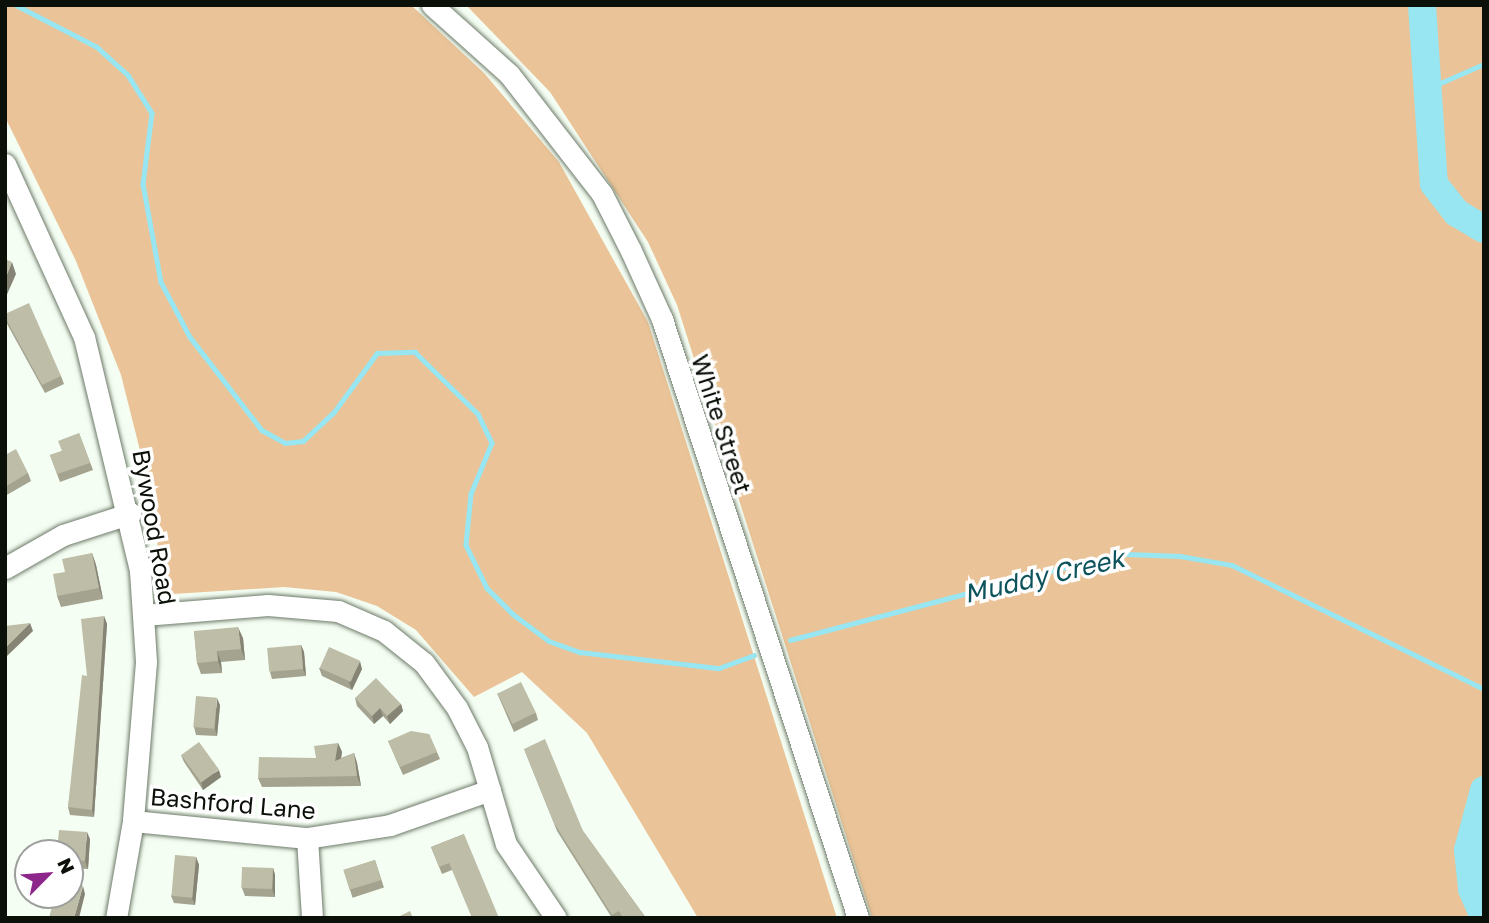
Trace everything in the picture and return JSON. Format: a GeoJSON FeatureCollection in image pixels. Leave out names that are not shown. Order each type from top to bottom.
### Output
{"type":"FeatureCollection","features":[{"type":"Feature","properties":{"kind":"street","name":"White Street"},"geometry":{"type":"LineString","coordinates":[[432,5],[509,74],[602,194],[631,251],[662,319],[858,918]]}},
{"type":"Feature","properties":{"kind":"street","name":"Bywood Road"},"geometry":{"type":"LineString","coordinates":[[5,164],[14,206],[84,337],[131,513],[144,615],[133,821],[117,918]]}},
{"type":"Feature","properties":{"kind":"street"},"geometry":{"type":"LineString","coordinates":[[5,568],[63,535],[131,513]]}},
{"type":"Feature","properties":{"kind":"street"},"geometry":{"type":"LineString","coordinates":[[144,615],[268,605],[338,611],[384,631],[424,663],[457,708],[491,790],[506,844],[556,918]]}},
{"type":"Feature","properties":{"kind":"street","name":"Bashford Lane"},"geometry":{"type":"LineString","coordinates":[[133,821],[307,838],[390,825],[491,790]]}},
{"type":"Feature","properties":{"kind":"street"},"geometry":{"type":"LineString","coordinates":[[307,838],[312,918]]}},
{"type":"Feature","properties":{"kind":"shaded area"},"geometry":{"type":"Polygon","coordinates":[[[5,5],[411,5],[484,73],[559,162],[648,322],[837,918],[698,918],[587,733],[522,672],[474,697],[416,630],[377,606],[336,592],[284,587],[173,594],[162,587],[153,502],[121,375],[76,261],[5,117],[5,5]]]}},
{"type":"Feature","properties":{"kind":"shaded area"},"geometry":{"type":"Polygon","coordinates":[[[466,5],[1484,5],[1484,918],[872,918],[677,305],[648,242],[550,92],[466,5]]]}},
{"type":"Feature","properties":{"kind":"building"},"geometry":{"type":"Polygon","coordinates":[[[5,259],[12,262],[5,279],[5,259]]]}},
{"type":"Feature","properties":{"kind":"building"},"geometry":{"type":"Polygon","coordinates":[[[29,303],[61,376],[42,385],[5,317],[5,314],[29,303]]]}},
{"type":"Feature","properties":{"kind":"building"},"geometry":{"type":"Polygon","coordinates":[[[79,433],[90,463],[57,474],[50,455],[62,451],[58,441],[79,433]]]}},
{"type":"Feature","properties":{"kind":"building"},"geometry":{"type":"Polygon","coordinates":[[[16,449],[28,473],[5,487],[5,455],[16,449]]]}},
{"type":"Feature","properties":{"kind":"building"},"geometry":{"type":"Polygon","coordinates":[[[92,553],[99,588],[57,596],[53,574],[65,572],[62,559],[92,553]]]}},
{"type":"Feature","properties":{"kind":"building"},"geometry":{"type":"Polygon","coordinates":[[[104,616],[92,810],[68,807],[82,675],[87,676],[81,619],[104,616]]]}},
{"type":"Feature","properties":{"kind":"building"},"geometry":{"type":"Polygon","coordinates":[[[30,623],[5,648],[5,626],[30,623]]]}},
{"type":"Feature","properties":{"kind":"building"},"geometry":{"type":"Polygon","coordinates":[[[238,627],[241,649],[217,651],[218,661],[197,663],[194,631],[238,627]]]}},
{"type":"Feature","properties":{"kind":"building"},"geometry":{"type":"Polygon","coordinates":[[[301,645],[303,669],[269,672],[267,648],[301,645]]]}},
{"type":"Feature","properties":{"kind":"building"},"geometry":{"type":"Polygon","coordinates":[[[329,647],[360,661],[351,682],[320,668],[329,647]]]}},
{"type":"Feature","properties":{"kind":"building"},"geometry":{"type":"Polygon","coordinates":[[[376,678],[401,704],[387,716],[380,708],[372,716],[355,698],[376,678]]]}},
{"type":"Feature","properties":{"kind":"building"},"geometry":{"type":"Polygon","coordinates":[[[521,682],[536,713],[513,724],[498,693],[521,682]]]}},
{"type":"Feature","properties":{"kind":"building"},"geometry":{"type":"Polygon","coordinates":[[[196,696],[217,698],[214,729],[193,727],[196,696]]]}},
{"type":"Feature","properties":{"kind":"building"},"geometry":{"type":"Polygon","coordinates":[[[411,731],[429,734],[437,752],[400,767],[388,741],[411,731]]]}},
{"type":"Feature","properties":{"kind":"building"},"geometry":{"type":"Polygon","coordinates":[[[545,739],[583,831],[646,918],[623,918],[619,911],[612,915],[554,823],[524,749],[545,739]]]}},
{"type":"Feature","properties":{"kind":"building"},"geometry":{"type":"Polygon","coordinates":[[[199,742],[219,770],[201,782],[181,755],[199,742]]]}},
{"type":"Feature","properties":{"kind":"building"},"geometry":{"type":"Polygon","coordinates":[[[338,743],[335,761],[354,753],[357,776],[258,778],[259,757],[316,758],[314,746],[338,743]]]}},
{"type":"Feature","properties":{"kind":"building"},"geometry":{"type":"Polygon","coordinates":[[[59,830],[87,832],[85,861],[84,839],[58,839],[59,830]]]}},
{"type":"Feature","properties":{"kind":"building"},"geometry":{"type":"Polygon","coordinates":[[[464,834],[499,918],[472,918],[449,863],[439,867],[431,847],[464,834]]]}},
{"type":"Feature","properties":{"kind":"building"},"geometry":{"type":"Polygon","coordinates":[[[175,855],[196,857],[192,898],[171,896],[175,855]]]}},
{"type":"Feature","properties":{"kind":"building"},"geometry":{"type":"Polygon","coordinates":[[[375,860],[381,880],[350,890],[343,870],[375,860]]]}},
{"type":"Feature","properties":{"kind":"building"},"geometry":{"type":"Polygon","coordinates":[[[242,867],[273,868],[272,889],[241,888],[242,867]]]}},
{"type":"Feature","properties":{"kind":"building"},"geometry":{"type":"Polygon","coordinates":[[[51,909],[77,909],[74,918],[49,918],[51,909]]]}},
{"type":"Feature","properties":{"kind":"building"},"geometry":{"type":"Polygon","coordinates":[[[410,911],[413,918],[396,918],[410,911]]]}},
{"type":"Feature","properties":{"kind":"waterway","name":"Muddy Creek"},"geometry":{"type":"LineString","coordinates":[[16,5],[97,47],[128,75],[152,113],[143,184],[161,282],[190,337],[262,430],[285,443],[303,441],[334,412],[377,353],[415,352],[478,414],[492,443],[471,494],[466,545],[487,588],[513,614],[549,641],[580,652],[719,668],[754,655]]}},
{"type":"Feature","properties":{"kind":"waterway"},"geometry":{"type":"LineString","coordinates":[[1422,5],[1434,184],[1457,213],[1484,229]]}},
{"type":"Feature","properties":{"kind":"waterway"},"geometry":{"type":"LineString","coordinates":[[1429,88],[1484,64]]}},
{"type":"Feature","properties":{"kind":"waterway","name":"Muddy Creek"},"geometry":{"type":"LineString","coordinates":[[790,640],[1058,569],[1127,554],[1180,556],[1232,565],[1484,689]]}},
{"type":"Feature","properties":{"kind":"waterway"},"geometry":{"type":"LineString","coordinates":[[1484,790],[1468,850],[1472,889],[1484,917]]}}]}
